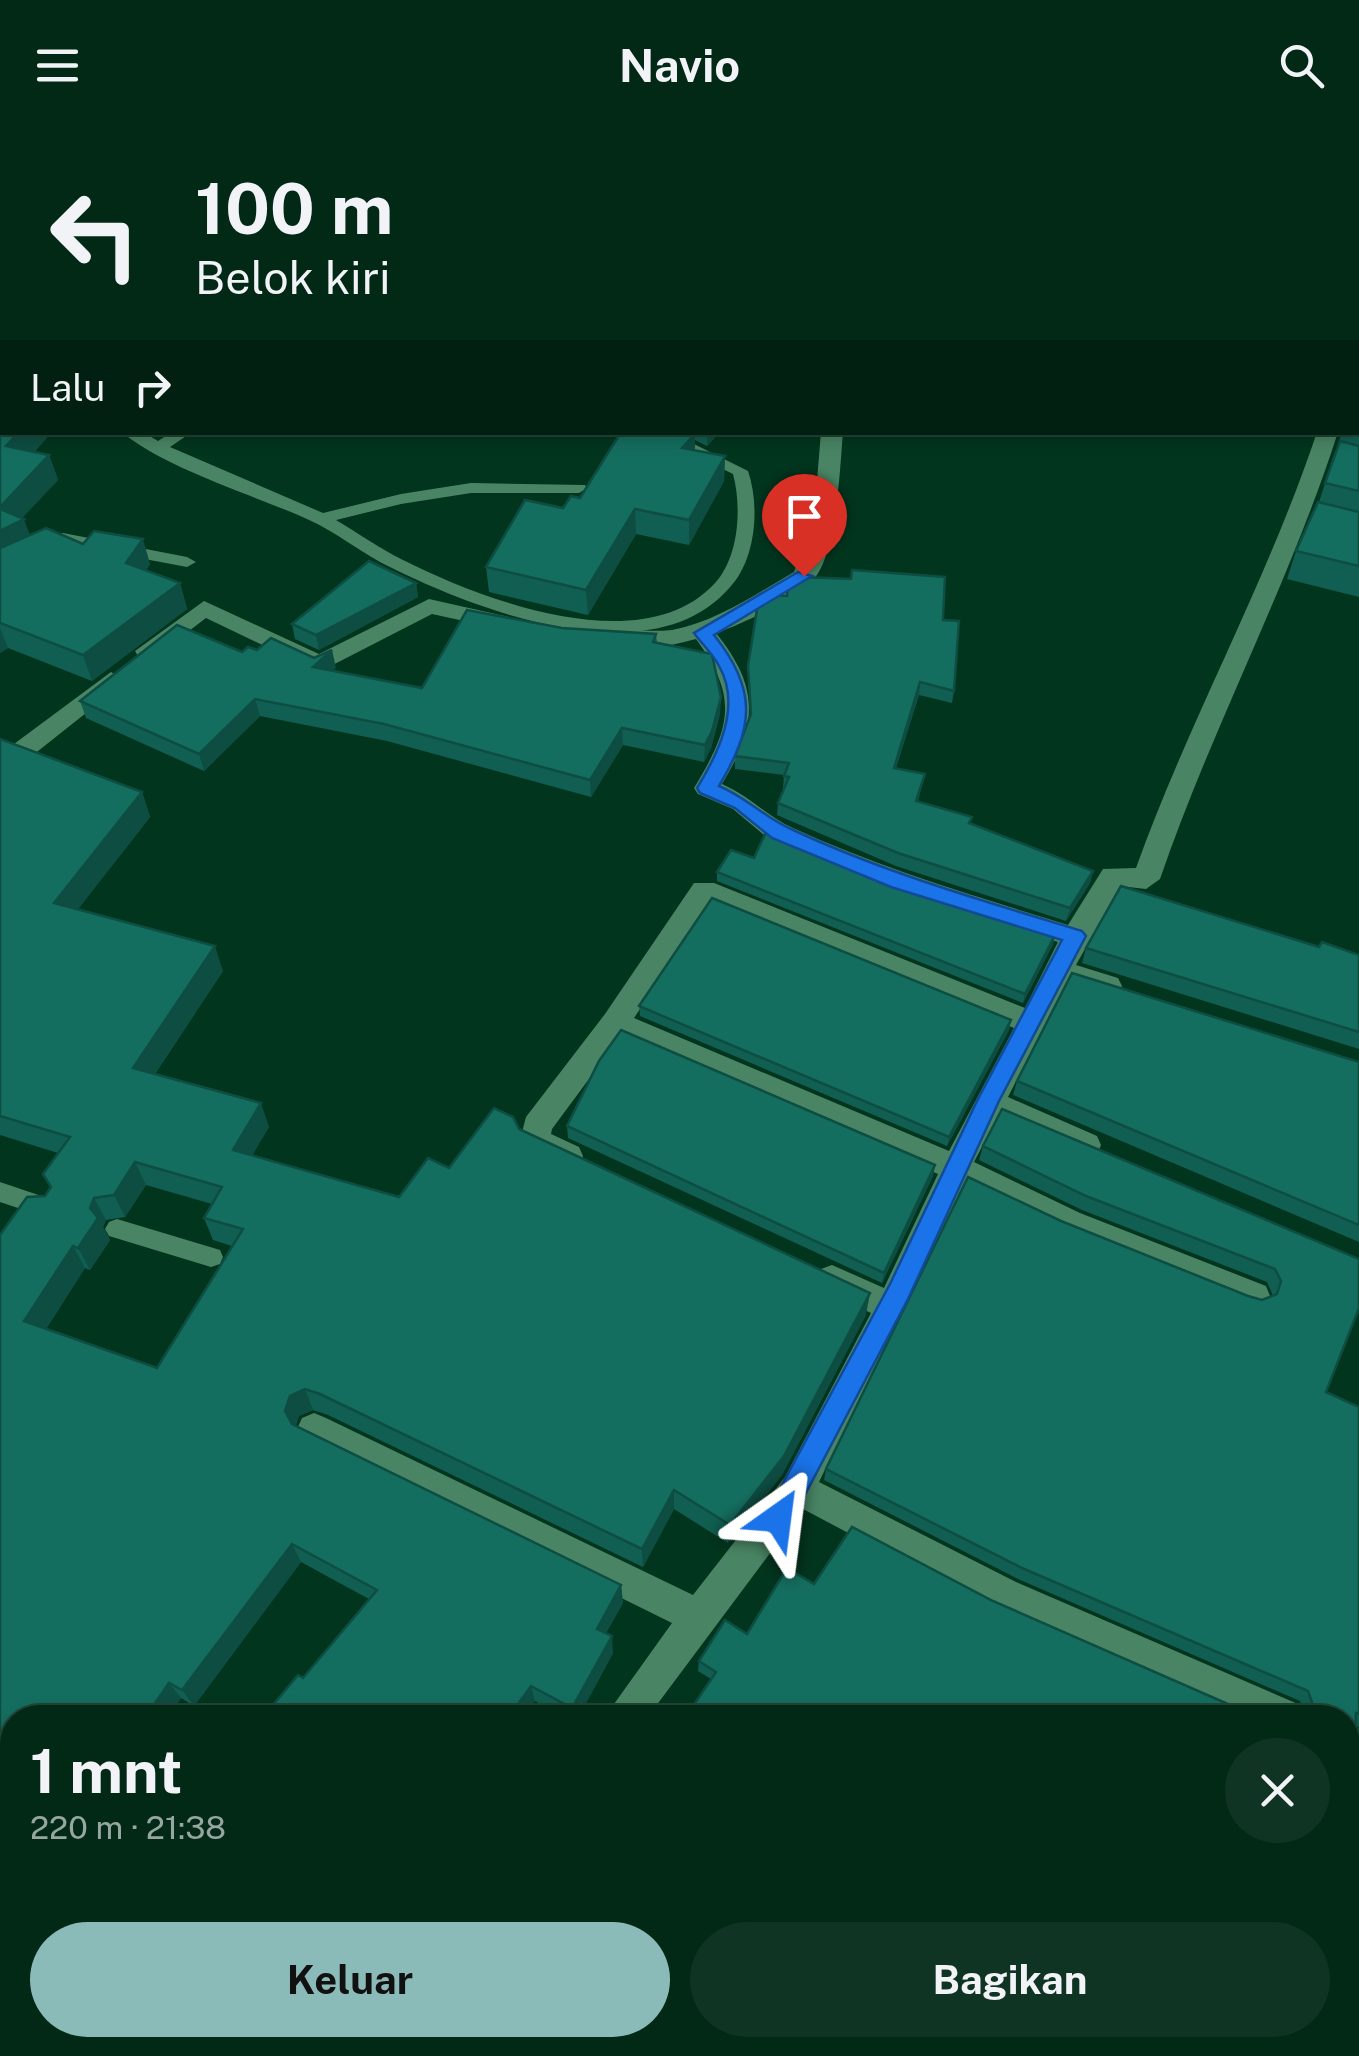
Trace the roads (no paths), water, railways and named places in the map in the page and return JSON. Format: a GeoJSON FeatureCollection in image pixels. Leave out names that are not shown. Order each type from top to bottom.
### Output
{"type":"FeatureCollection","features":[{"type":"Feature","properties":{"kind":"street"},"geometry":{"type":"LineString","coordinates":[[0,752],[20,754],[204,608],[312,664],[429,606],[553,636],[648,642],[704,633],[804,576],[825,516],[832,435]]}},
{"type":"Feature","properties":{"kind":"street"},"geometry":{"type":"LineString","coordinates":[[631,1705],[696,1616],[797,1490],[891,1307],[988,1101],[1075,936],[1113,876],[1146,879],[1227,674],[1298,516],[1330,458],[1328,435]]}},
{"type":"Feature","properties":{"kind":"street"},"geometry":{"type":"LineString","coordinates":[[1298,516],[1329,524]]}},
{"type":"Feature","properties":{"kind":"street"},"geometry":{"type":"LineString","coordinates":[[704,633],[731,668],[737,718],[731,748],[707,788],[742,804],[779,832],[898,882],[1075,936]]}},
{"type":"Feature","properties":{"kind":"street"},"geometry":{"type":"LineString","coordinates":[[588,1165],[535,1140],[534,1133],[616,1022],[704,890],[1028,1022]]}},
{"type":"Feature","properties":{"kind":"street"},"geometry":{"type":"LineString","coordinates":[[1059,970],[1134,995]]}},
{"type":"Feature","properties":{"kind":"street"},"geometry":{"type":"LineString","coordinates":[[616,1022],[956,1168],[1069,1222],[1254,1296]]}},
{"type":"Feature","properties":{"kind":"street"},"geometry":{"type":"LineString","coordinates":[[988,1101],[1111,1156]]}},
{"type":"Feature","properties":{"kind":"street"},"geometry":{"type":"LineString","coordinates":[[802,1265],[891,1307]]}},
{"type":"Feature","properties":{"kind":"street"},"geometry":{"type":"LineString","coordinates":[[314,1429],[696,1616]]}},
{"type":"Feature","properties":{"kind":"street"},"geometry":{"type":"LineString","coordinates":[[797,1490],[879,1527],[1003,1595],[1254,1705]]}},
{"type":"Feature","properties":{"kind":"lane"},"geometry":{"type":"LineString","coordinates":[[135,435],[322,519],[395,562],[479,599],[557,621],[649,623],[693,611],[733,573],[746,502],[740,471],[662,435]]}},
{"type":"Feature","properties":{"kind":"lane"},"geometry":{"type":"LineString","coordinates":[[158,448],[179,435]]}},
{"type":"Feature","properties":{"kind":"lane"},"geometry":{"type":"LineString","coordinates":[[322,519],[401,499],[471,488],[580,488]]}},
{"type":"Feature","properties":{"kind":"lane"},"geometry":{"type":"LineString","coordinates":[[0,572],[63,538],[187,562]]}},
{"type":"Feature","properties":{"kind":"lane"},"geometry":{"type":"LineString","coordinates":[[0,1192],[48,1208]]}},
{"type":"Feature","properties":{"kind":"lane"},"geometry":{"type":"LineString","coordinates":[[117,1229],[211,1257]]}}]}
